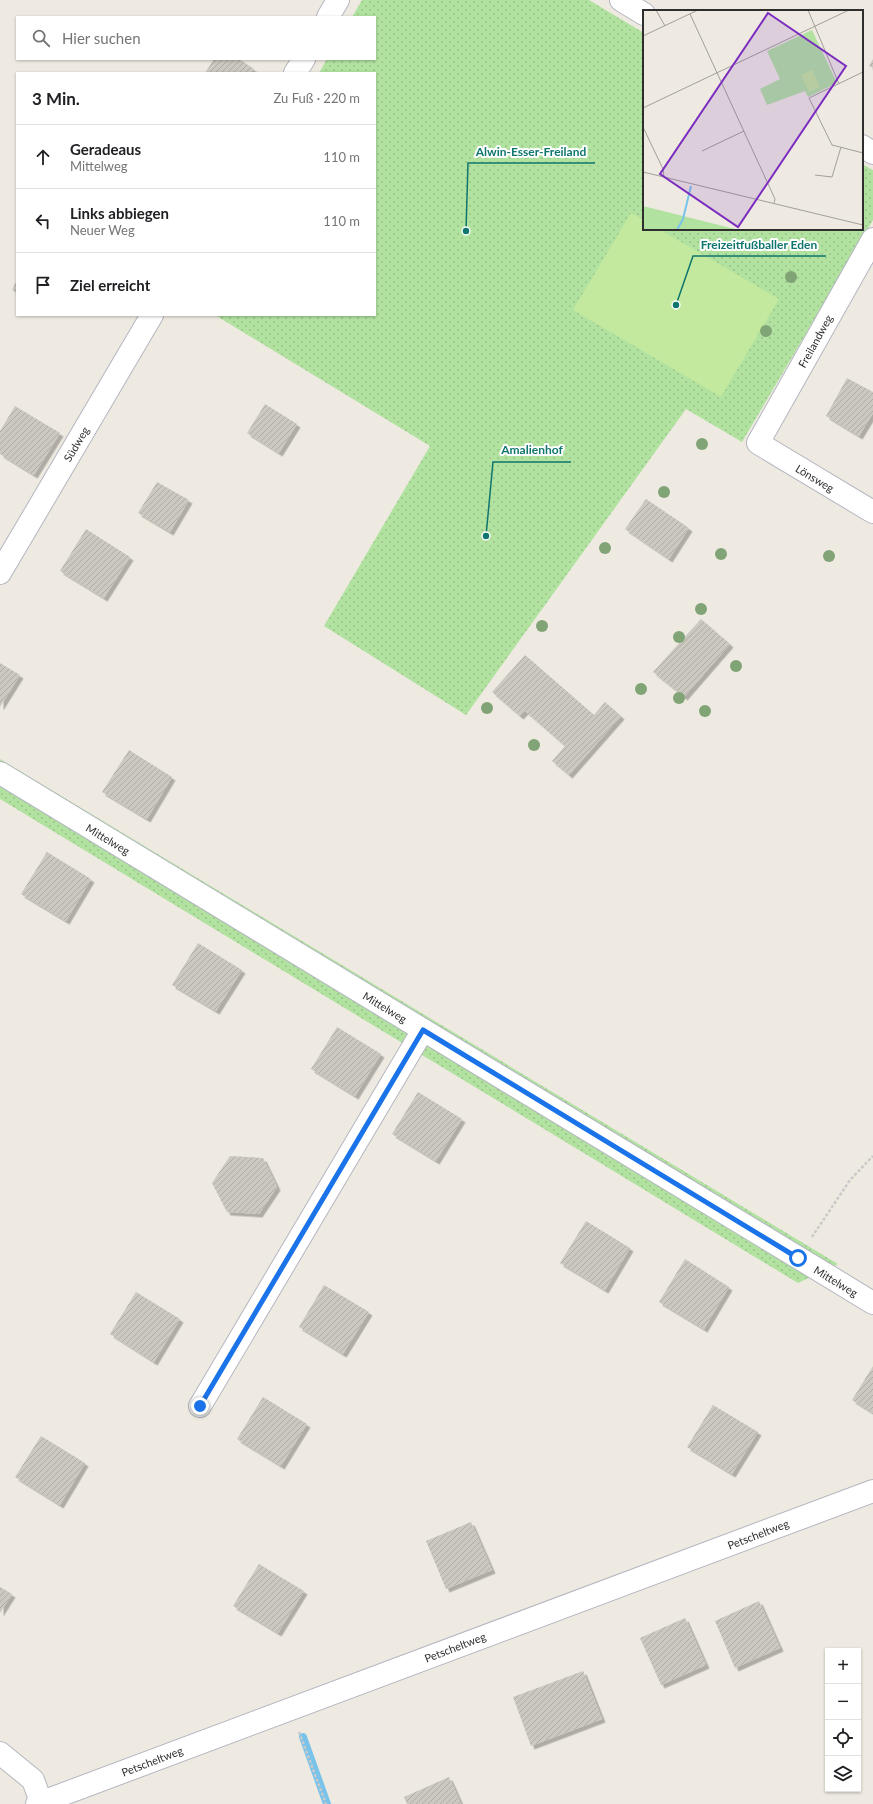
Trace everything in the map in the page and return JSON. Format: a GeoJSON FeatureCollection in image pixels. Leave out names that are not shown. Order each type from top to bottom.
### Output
{"type":"FeatureCollection","features":[{"type":"Feature","properties":{"kind":"street"},"geometry":{"type":"LineString","coordinates":[[329,16],[338,0]]}},
{"type":"Feature","properties":{"kind":"street"},"geometry":{"type":"LineString","coordinates":[[621,0],[643,13]]}},
{"type":"Feature","properties":{"kind":"street"},"geometry":{"type":"LineString","coordinates":[[296,72],[303,60]]}},
{"type":"Feature","properties":{"kind":"street"},"geometry":{"type":"LineString","coordinates":[[863,147],[873,152]]}},
{"type":"Feature","properties":{"kind":"street","name":"Freilandweg"},"geometry":{"type":"LineString","coordinates":[[758,443],[873,239]]}},
{"type":"Feature","properties":{"kind":"street","name":"Südweg"},"geometry":{"type":"LineString","coordinates":[[0,573],[151,316]]}},
{"type":"Feature","properties":{"kind":"street","name":"Lönsweg"},"geometry":{"type":"LineString","coordinates":[[758,443],[873,512]]}},
{"type":"Feature","properties":{"kind":"street","name":"Mittelweg"},"geometry":{"type":"LineString","coordinates":[[0,773],[873,1303]]}},
{"type":"Feature","properties":{"kind":"street"},"geometry":{"type":"LineString","coordinates":[[200,1406],[423,1030]]}},
{"type":"Feature","properties":{"kind":"street","name":"Petscheltweg"},"geometry":{"type":"LineString","coordinates":[[39,1803],[873,1491]]}},
{"type":"Feature","properties":{"kind":"street"},"geometry":{"type":"LineString","coordinates":[[0,1753],[33,1780],[39,1803]]}},
{"type":"Feature","properties":{"kind":"path"},"geometry":{"type":"LineString","coordinates":[[798,1258],[850,1180],[873,1156]]}},
{"type":"Feature","properties":{"kind":"path"},"geometry":{"type":"LineString","coordinates":[[290,1709],[326,1804]]}},
{"type":"Feature","properties":{"kind":"green space"},"geometry":{"type":"Polygon","coordinates":[[[362,0],[589,0],[643,32],[643,230],[863,230],[863,165],[873,170],[873,220],[742,442],[686,409],[466,715],[324,626],[430,446],[217,316],[376,316],[376,72],[320,72],[326,60],[376,60],[376,16],[353,16],[362,0]]]}},
{"type":"Feature","properties":{"kind":"green space"},"geometry":{"type":"Polygon","coordinates":[[[631,213],[643,219],[643,230],[661,230],[779,299],[721,397],[573,310],[631,213]]]}},
{"type":"Feature","properties":{"kind":"green space"},"geometry":{"type":"Polygon","coordinates":[[[0,759],[838,1264],[798,1283],[0,799],[0,759]]]}},
{"type":"Feature","properties":{"kind":"building"},"geometry":{"type":"Polygon","coordinates":[[[873,59],[873,68],[869,66],[873,59]]]}},
{"type":"Feature","properties":{"kind":"building"},"geometry":{"type":"Polygon","coordinates":[[[213,60],[240,60],[254,69],[252,72],[206,72],[213,60]]]}},
{"type":"Feature","properties":{"kind":"building"},"geometry":{"type":"Polygon","coordinates":[[[16,282],[16,292],[12,290],[16,282]]]}},
{"type":"Feature","properties":{"kind":"building"},"geometry":{"type":"Polygon","coordinates":[[[847,378],[873,392],[873,413],[859,436],[826,416],[847,378]]]}},
{"type":"Feature","properties":{"kind":"building"},"geometry":{"type":"Polygon","coordinates":[[[265,404],[297,424],[279,453],[247,433],[265,404]]]}},
{"type":"Feature","properties":{"kind":"building"},"geometry":{"type":"Polygon","coordinates":[[[15,406],[60,433],[34,475],[0,454],[0,431],[15,406]]]}},
{"type":"Feature","properties":{"kind":"building"},"geometry":{"type":"Polygon","coordinates":[[[157,482],[189,500],[170,532],[138,513],[157,482]]]}},
{"type":"Feature","properties":{"kind":"building"},"geometry":{"type":"Polygon","coordinates":[[[646,499],[689,528],[669,559],[625,529],[646,499]]]}},
{"type":"Feature","properties":{"kind":"building"},"geometry":{"type":"Polygon","coordinates":[[[86,529],[130,557],[104,598],[60,571],[86,529]]]}},
{"type":"Feature","properties":{"kind":"building"},"geometry":{"type":"Polygon","coordinates":[[[701,619],[730,644],[684,697],[653,672],[701,619]]]}},
{"type":"Feature","properties":{"kind":"building"},"geometry":{"type":"Polygon","coordinates":[[[525,655],[594,715],[605,702],[621,716],[569,775],[552,761],[565,746],[525,711],[520,716],[492,692],[525,655]]]}},
{"type":"Feature","properties":{"kind":"building"},"geometry":{"type":"Polygon","coordinates":[[[0,663],[20,675],[0,707],[0,663]]]}},
{"type":"Feature","properties":{"kind":"building"},"geometry":{"type":"Polygon","coordinates":[[[129,750],[172,777],[147,819],[102,792],[129,750]]]}},
{"type":"Feature","properties":{"kind":"building"},"geometry":{"type":"Polygon","coordinates":[[[47,852],[91,879],[66,921],[21,894],[47,852]]]}},
{"type":"Feature","properties":{"kind":"building"},"geometry":{"type":"Polygon","coordinates":[[[198,943],[242,970],[216,1011],[172,985],[198,943]]]}},
{"type":"Feature","properties":{"kind":"building"},"geometry":{"type":"Polygon","coordinates":[[[337,1027],[381,1054],[355,1096],[311,1069],[337,1027]]]}},
{"type":"Feature","properties":{"kind":"building"},"geometry":{"type":"Polygon","coordinates":[[[418,1092],[462,1119],[436,1161],[392,1134],[418,1092]]]}},
{"type":"Feature","properties":{"kind":"building"},"geometry":{"type":"Polygon","coordinates":[[[230,1156],[263,1158],[277,1187],[259,1214],[227,1212],[212,1183],[230,1156]]]}},
{"type":"Feature","properties":{"kind":"building"},"geometry":{"type":"Polygon","coordinates":[[[586,1221],[630,1248],[605,1290],[560,1263],[586,1221]]]}},
{"type":"Feature","properties":{"kind":"building"},"geometry":{"type":"Polygon","coordinates":[[[685,1259],[729,1287],[704,1329],[659,1302],[685,1259]]]}},
{"type":"Feature","properties":{"kind":"building"},"geometry":{"type":"Polygon","coordinates":[[[324,1285],[369,1312],[343,1354],[299,1327],[324,1285]]]}},
{"type":"Feature","properties":{"kind":"building"},"geometry":{"type":"Polygon","coordinates":[[[136,1292],[180,1319],[154,1362],[110,1334],[136,1292]]]}},
{"type":"Feature","properties":{"kind":"building"},"geometry":{"type":"Polygon","coordinates":[[[873,1366],[873,1413],[852,1400],[873,1366]]]}},
{"type":"Feature","properties":{"kind":"building"},"geometry":{"type":"Polygon","coordinates":[[[263,1397],[307,1424],[281,1466],[237,1439],[263,1397]]]}},
{"type":"Feature","properties":{"kind":"building"},"geometry":{"type":"Polygon","coordinates":[[[713,1405],[758,1432],[732,1474],[687,1447],[713,1405]]]}},
{"type":"Feature","properties":{"kind":"building"},"geometry":{"type":"Polygon","coordinates":[[[41,1436],[85,1463],[60,1505],[15,1477],[41,1436]]]}},
{"type":"Feature","properties":{"kind":"building"},"geometry":{"type":"Polygon","coordinates":[[[471,1522],[492,1570],[446,1589],[426,1541],[471,1522]]]}},
{"type":"Feature","properties":{"kind":"building"},"geometry":{"type":"Polygon","coordinates":[[[259,1564],[304,1591],[278,1633],[233,1606],[259,1564]]]}},
{"type":"Feature","properties":{"kind":"building"},"geometry":{"type":"Polygon","coordinates":[[[0,1587],[12,1594],[0,1613],[0,1587]]]}},
{"type":"Feature","properties":{"kind":"building"},"geometry":{"type":"Polygon","coordinates":[[[759,1601],[780,1648],[735,1668],[715,1621],[759,1601]]]}},
{"type":"Feature","properties":{"kind":"building"},"geometry":{"type":"Polygon","coordinates":[[[685,1618],[706,1665],[661,1685],[640,1638],[685,1618]]]}},
{"type":"Feature","properties":{"kind":"building"},"geometry":{"type":"Polygon","coordinates":[[[583,1671],[602,1719],[531,1746],[513,1697],[583,1671]]]}},
{"type":"Feature","properties":{"kind":"building"},"geometry":{"type":"Polygon","coordinates":[[[449,1777],[461,1804],[407,1804],[404,1797],[449,1777]]]}},
{"type":"Feature","properties":{"kind":"waterway"},"geometry":{"type":"LineString","coordinates":[[303,1737],[327,1804]]}},
{"type":"Feature","properties":{"kind":"place","name":"Alwin-Esser-Freiland"},"geometry":{"type":"Point","coordinates":[466,231]}},
{"type":"Feature","properties":{"kind":"place","name":"Freizeitfußballer Eden"},"geometry":{"type":"Point","coordinates":[676,305]}},
{"type":"Feature","properties":{"kind":"place","name":"Amalienhof"},"geometry":{"type":"Point","coordinates":[486,536]}},
{"type":"Feature","properties":{"kind":"route"},"geometry":{"type":"LineString","coordinates":[[200,1406],[423,1030],[798,1258]]}}]}
